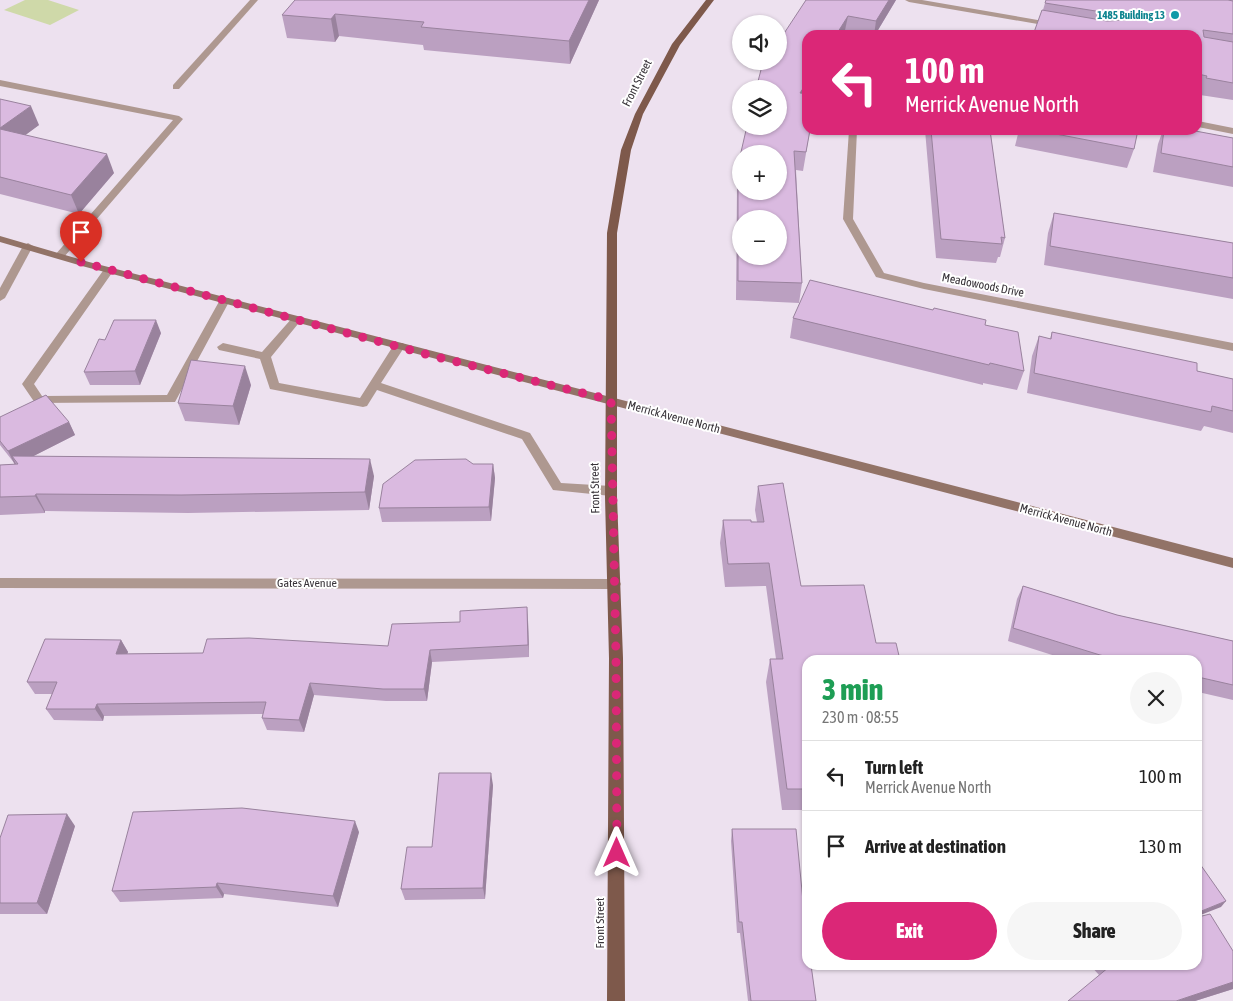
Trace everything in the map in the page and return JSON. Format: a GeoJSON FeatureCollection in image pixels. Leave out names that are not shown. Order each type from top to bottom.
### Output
{"type":"FeatureCollection","features":[{"type":"Feature","properties":{"kind":"main road","name":"Front Street"},"geometry":{"type":"LineString","coordinates":[[616,1001],[617,760],[611,491],[612,233],[626,150],[642,107],[671,53],[710,0]]}},
{"type":"Feature","properties":{"kind":"main road","name":"Merrick Avenue North"},"geometry":{"type":"LineString","coordinates":[[0,239],[108,270],[1233,563]]}},
{"type":"Feature","properties":{"kind":"street"},"geometry":{"type":"LineString","coordinates":[[176,87],[254,0]]}},
{"type":"Feature","properties":{"kind":"street"},"geometry":{"type":"LineString","coordinates":[[909,0],[943,3],[1068,27]]}},
{"type":"Feature","properties":{"kind":"street"},"geometry":{"type":"LineString","coordinates":[[0,83],[179,119],[60,255]]}},
{"type":"Feature","properties":{"kind":"street"},"geometry":{"type":"LineString","coordinates":[[1202,125],[1233,131]]}},
{"type":"Feature","properties":{"kind":"street","name":"Meadowoods Drive"},"geometry":{"type":"LineString","coordinates":[[852,135],[848,219],[880,275],[924,286],[1233,347]]}},
{"type":"Feature","properties":{"kind":"street"},"geometry":{"type":"LineString","coordinates":[[0,298],[28,246]]}},
{"type":"Feature","properties":{"kind":"street"},"geometry":{"type":"LineString","coordinates":[[108,270],[28,384],[39,400],[171,399],[225,300]]}},
{"type":"Feature","properties":{"kind":"street"},"geometry":{"type":"LineString","coordinates":[[265,356],[296,319]]}},
{"type":"Feature","properties":{"kind":"street"},"geometry":{"type":"LineString","coordinates":[[265,356],[274,386],[363,403],[399,346]]}},
{"type":"Feature","properties":{"kind":"street"},"geometry":{"type":"LineString","coordinates":[[223,347],[265,356]]}},
{"type":"Feature","properties":{"kind":"street"},"geometry":{"type":"LineString","coordinates":[[374,385],[526,436],[557,487],[611,491]]}},
{"type":"Feature","properties":{"kind":"street","name":"Gates Avenue"},"geometry":{"type":"LineString","coordinates":[[0,583],[614,584]]}},
{"type":"Feature","properties":{"kind":"green space"},"geometry":{"type":"Polygon","coordinates":[[[25,0],[48,0],[79,10],[50,25],[4,10],[25,0]]]}},
{"type":"Feature","properties":{"kind":"building"},"geometry":{"type":"Polygon","coordinates":[[[295,0],[589,0],[569,41],[421,27],[424,22],[335,14],[331,19],[282,15],[295,0]]]}},
{"type":"Feature","properties":{"kind":"building"},"geometry":{"type":"Polygon","coordinates":[[[806,0],[889,0],[876,21],[848,16],[839,30],[802,30],[802,90],[800,93],[802,93],[802,135],[809,135],[806,152],[794,151],[802,283],[738,281],[738,265],[787,265],[787,210],[738,210],[738,200],[787,200],[787,145],[743,145],[745,135],[787,135],[787,80],[758,80],[761,70],[787,70],[787,29],[806,0]]]}},
{"type":"Feature","properties":{"kind":"building"},"geometry":{"type":"Polygon","coordinates":[[[1046,0],[1233,1],[1233,34],[1203,30],[1204,37],[1233,42],[1233,83],[1206,78],[1207,76],[1202,75],[1202,30],[1035,30],[1042,10],[1107,21],[1127,20],[1121,15],[1045,3],[1046,0]]]}},
{"type":"Feature","properties":{"kind":"building"},"geometry":{"type":"Polygon","coordinates":[[[0,99],[31,106],[0,128],[0,99]]]}},
{"type":"Feature","properties":{"kind":"building"},"geometry":{"type":"Polygon","coordinates":[[[0,129],[107,154],[71,195],[0,177],[0,129]]]}},
{"type":"Feature","properties":{"kind":"building"},"geometry":{"type":"Polygon","coordinates":[[[1202,132],[1233,138],[1233,167],[1161,153],[1163,135],[1202,135],[1202,132]]]}},
{"type":"Feature","properties":{"kind":"building"},"geometry":{"type":"Polygon","coordinates":[[[931,135],[991,135],[1005,238],[1001,237],[1002,244],[941,239],[931,135]]]}},
{"type":"Feature","properties":{"kind":"building"},"geometry":{"type":"Polygon","coordinates":[[[1061,135],[1137,135],[1134,149],[1061,135]]]}},
{"type":"Feature","properties":{"kind":"building"},"geometry":{"type":"Polygon","coordinates":[[[1054,213],[1233,243],[1233,278],[1050,246],[1054,213]]]}},
{"type":"Feature","properties":{"kind":"building"},"geometry":{"type":"Polygon","coordinates":[[[810,280],[933,310],[934,308],[986,320],[985,325],[1018,332],[1024,371],[990,363],[989,365],[793,318],[810,280]]]}},
{"type":"Feature","properties":{"kind":"building"},"geometry":{"type":"Polygon","coordinates":[[[114,320],[156,320],[135,371],[84,372],[99,339],[105,340],[114,320]]]}},
{"type":"Feature","properties":{"kind":"building"},"geometry":{"type":"Polygon","coordinates":[[[1052,332],[1197,363],[1197,371],[1233,379],[1233,411],[1212,406],[1211,412],[1034,373],[1039,336],[1051,339],[1052,332]]]}},
{"type":"Feature","properties":{"kind":"building"},"geometry":{"type":"Polygon","coordinates":[[[191,360],[245,366],[233,406],[178,403],[191,360]]]}},
{"type":"Feature","properties":{"kind":"building"},"geometry":{"type":"Polygon","coordinates":[[[46,395],[69,422],[8,451],[0,441],[0,417],[46,395]]]}},
{"type":"Feature","properties":{"kind":"building"},"geometry":{"type":"Polygon","coordinates":[[[12,456],[370,459],[365,492],[181,495],[36,494],[35,496],[0,497],[0,465],[18,464],[12,456]]]}},
{"type":"Feature","properties":{"kind":"building"},"geometry":{"type":"Polygon","coordinates":[[[466,459],[473,464],[493,464],[489,507],[379,508],[383,484],[415,460],[466,459]]]}},
{"type":"Feature","properties":{"kind":"building"},"geometry":{"type":"Polygon","coordinates":[[[783,483],[801,586],[864,585],[876,643],[896,643],[899,655],[802,655],[802,789],[787,789],[770,659],[783,659],[769,563],[728,564],[723,520],[764,522],[758,486],[783,483]]]}},
{"type":"Feature","properties":{"kind":"building"},"geometry":{"type":"Polygon","coordinates":[[[1023,586],[1117,615],[1233,641],[1233,685],[1202,678],[1202,655],[1100,655],[1013,628],[1023,586]]]}},
{"type":"Feature","properties":{"kind":"building"},"geometry":{"type":"Polygon","coordinates":[[[527,607],[528,645],[430,650],[424,689],[383,689],[310,683],[299,720],[262,718],[266,702],[97,704],[95,709],[46,709],[57,682],[27,682],[45,639],[121,640],[116,654],[203,653],[207,639],[249,638],[388,646],[392,624],[460,622],[460,611],[527,607]]]}},
{"type":"Feature","properties":{"kind":"building"},"geometry":{"type":"Polygon","coordinates":[[[439,773],[491,773],[483,888],[401,889],[407,847],[432,847],[439,773]]]}},
{"type":"Feature","properties":{"kind":"building"},"geometry":{"type":"Polygon","coordinates":[[[242,808],[355,821],[333,896],[217,883],[216,887],[112,891],[133,812],[242,808]]]}},
{"type":"Feature","properties":{"kind":"building"},"geometry":{"type":"Polygon","coordinates":[[[67,814],[37,903],[0,903],[0,838],[8,815],[67,814]]]}},
{"type":"Feature","properties":{"kind":"building"},"geometry":{"type":"Polygon","coordinates":[[[732,829],[796,829],[802,891],[802,970],[812,970],[816,1001],[751,1001],[742,922],[739,922],[732,829]]]}},
{"type":"Feature","properties":{"kind":"building"},"geometry":{"type":"Polygon","coordinates":[[[1202,867],[1226,901],[1202,911],[1202,867]]]}},
{"type":"Feature","properties":{"kind":"building"},"geometry":{"type":"Polygon","coordinates":[[[1210,914],[1233,951],[1233,982],[1176,1001],[1068,1001],[1105,970],[1202,970],[1202,916],[1210,914]]]}},
{"type":"Feature","properties":{"kind":"place","name":"1485 Building 13"},"geometry":{"type":"Point","coordinates":[1175,15]}},
{"type":"Feature","properties":{"kind":"route"},"geometry":{"type":"LineString","coordinates":[[81,262],[433,356],[611,400],[611,497],[616,658],[617,853]]}}]}
